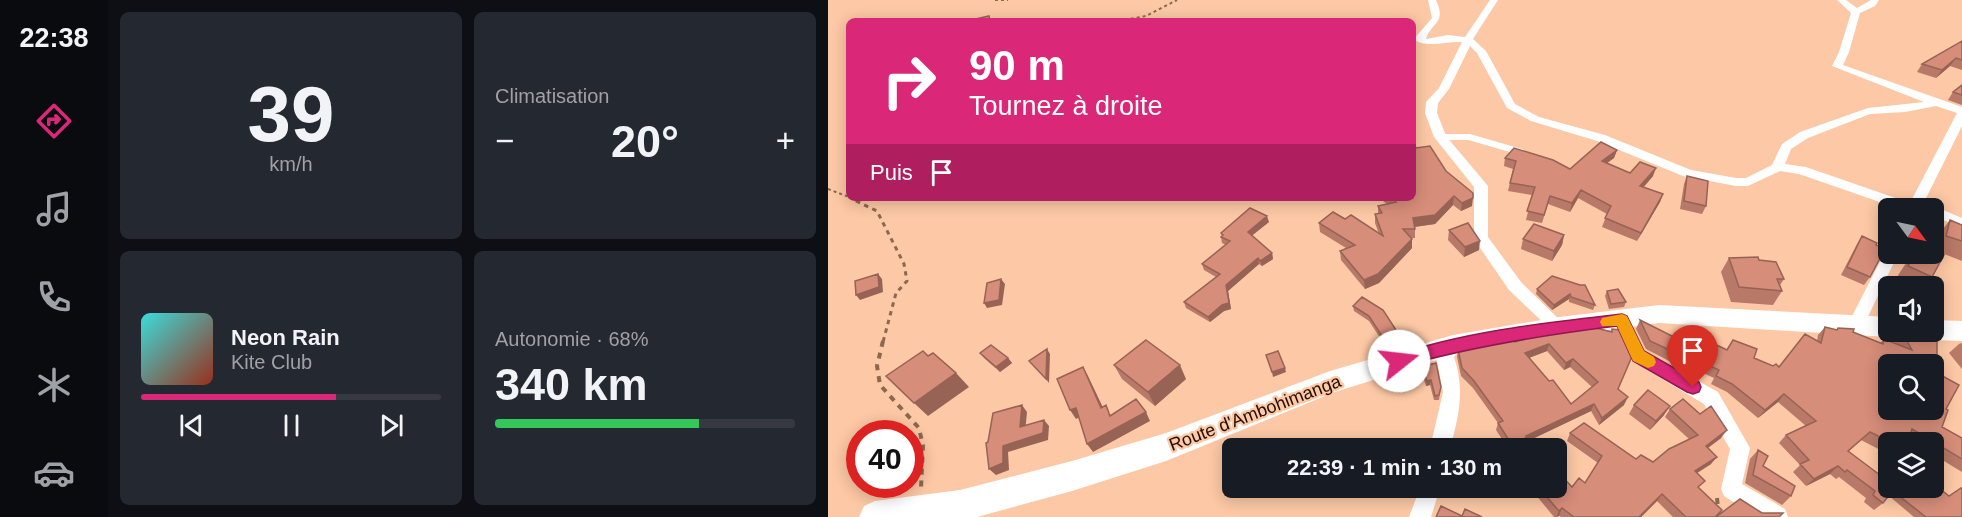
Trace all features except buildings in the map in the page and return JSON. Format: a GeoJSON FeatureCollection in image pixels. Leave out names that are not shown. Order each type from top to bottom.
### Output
{"type":"FeatureCollection","features":[{"type":"Feature","properties":{"kind":"street"},"geometry":{"type":"LineString","coordinates":[[1432,0],[1438,14],[1436,22],[1419,39],[1424,42],[1448,38],[1468,40],[1481,51],[1510,106],[1535,119],[1601,138],[1688,172],[1717,179],[1748,182],[1760,178],[1777,167],[1786,147],[1804,135],[1868,111],[1905,109],[1937,103]]}},
{"type":"Feature","properties":{"kind":"street"},"geometry":{"type":"LineString","coordinates":[[1494,0],[1468,40],[1444,89],[1432,102],[1432,121],[1440,136],[1481,186],[1481,238],[1515,286],[1559,327]]}},
{"type":"Feature","properties":{"kind":"street"},"geometry":{"type":"LineString","coordinates":[[1841,0],[1856,12]]}},
{"type":"Feature","properties":{"kind":"street"},"geometry":{"type":"LineString","coordinates":[[1875,0],[1856,12],[1844,52],[1837,66],[1962,113],[1923,198]]}},
{"type":"Feature","properties":{"kind":"street"},"geometry":{"type":"LineString","coordinates":[[1777,167],[1800,170],[1881,198]]}},
{"type":"Feature","properties":{"kind":"street"},"geometry":{"type":"LineString","coordinates":[[1944,215],[1962,223]]}},
{"type":"Feature","properties":{"kind":"street"},"geometry":{"type":"LineString","coordinates":[[1856,324],[1886,264]]}},
{"type":"Feature","properties":{"kind":"street","name":"Route d'Ambohimanga"},"geometry":{"type":"LineString","coordinates":[[875,517],[960,506],[1166,447],[1330,382],[1453,345],[1559,327],[1659,314],[1878,326]]}},
{"type":"Feature","properties":{"kind":"street"},"geometry":{"type":"LineString","coordinates":[[1622,320],[1638,356],[1711,398],[1740,448],[1731,489],[1777,517]]}},
{"type":"Feature","properties":{"kind":"street"},"geometry":{"type":"LineString","coordinates":[[1944,330],[1962,331]]}},
{"type":"Feature","properties":{"kind":"street"},"geometry":{"type":"LineString","coordinates":[[1443,438],[1454,398],[1453,378],[1445,356],[1453,345]]}},
{"type":"Feature","properties":{"kind":"street"},"geometry":{"type":"LineString","coordinates":[[1420,517],[1427,498]]}},
{"type":"Feature","properties":{"kind":"lane"},"geometry":{"type":"LineString","coordinates":[[1440,136],[1469,137],[1531,155]]}},
{"type":"Feature","properties":{"kind":"path"},"geometry":{"type":"LineString","coordinates":[[996,0],[1008,0]]}},
{"type":"Feature","properties":{"kind":"path"},"geometry":{"type":"LineString","coordinates":[[1135,18],[1146,16],[1177,0]]}},
{"type":"Feature","properties":{"kind":"path"},"geometry":{"type":"LineString","coordinates":[[828,189],[846,196]]}},
{"type":"Feature","properties":{"kind":"path"},"geometry":{"type":"LineString","coordinates":[[856,201],[877,211],[904,264],[907,281],[896,294],[891,306],[877,366],[880,385],[919,428],[923,446],[921,511]]}},
{"type":"Feature","properties":{"kind":"slow traffic"},"geometry":{"type":"LineString","coordinates":[[1607,322],[1622,320],[1638,356],[1648,362]]}},
{"type":"Feature","properties":{"kind":"route"},"geometry":{"type":"LineString","coordinates":[[1399,361],[1453,345],[1559,327],[1622,320],[1638,356],[1693,387]]}}]}
